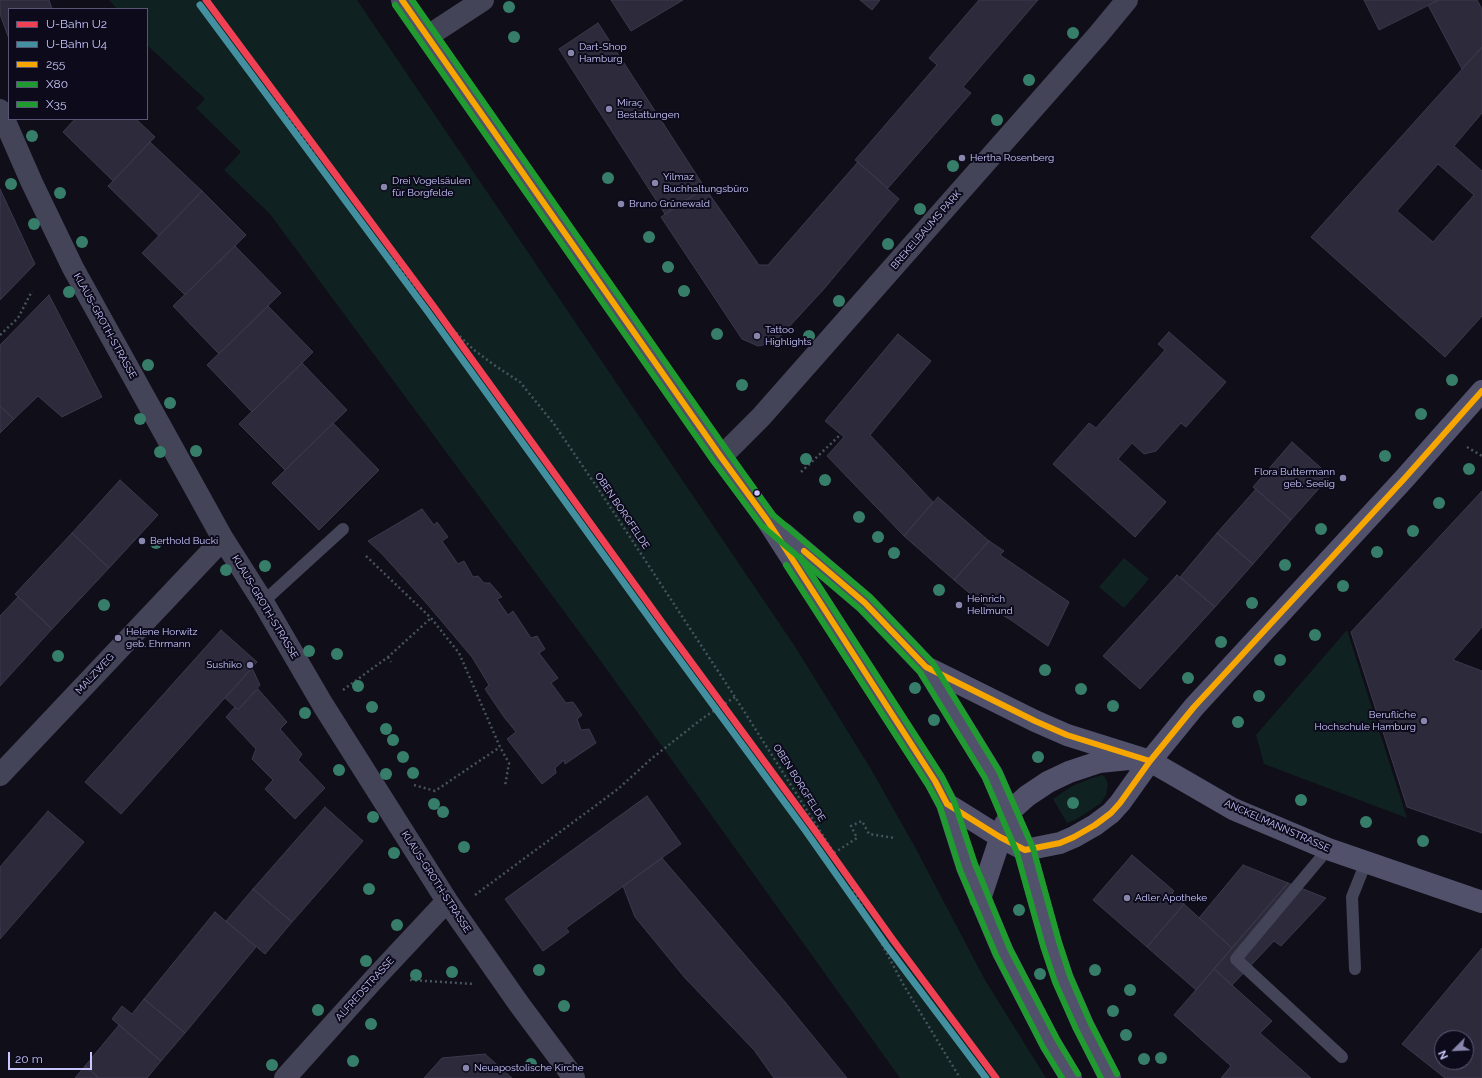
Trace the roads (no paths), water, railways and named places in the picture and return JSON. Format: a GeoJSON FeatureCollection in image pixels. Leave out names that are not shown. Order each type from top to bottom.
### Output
{"type":"FeatureCollection","features":[{"type":"Feature","properties":{"kind":"main road"},"geometry":{"type":"LineString","coordinates":[[402,0],[721,457],[767,520],[935,781],[947,804],[967,867],[1007,959],[1050,1043],[1071,1078]]}},
{"type":"Feature","properties":{"kind":"main road"},"geometry":{"type":"LineString","coordinates":[[947,804],[1000,837],[1025,850],[1060,842],[1074,837],[1095,825],[1111,813],[1120,803],[1150,761],[1194,707],[1479,398]]}},
{"type":"Feature","properties":{"kind":"main road"},"geometry":{"type":"LineString","coordinates":[[767,520],[865,603],[926,668],[992,774],[1025,850],[1052,944],[1064,979],[1083,1025],[1110,1078]]}},
{"type":"Feature","properties":{"kind":"main road","name":"ANCKELMANNSTRASSE"},"geometry":{"type":"LineString","coordinates":[[926,668],[1067,736],[1150,761],[1233,809],[1328,849],[1482,902]]}},
{"type":"Feature","properties":{"kind":"main road"},"geometry":{"type":"LineString","coordinates":[[980,899],[1008,813],[1027,796],[1048,782],[1069,772],[1106,762],[1136,759],[1150,761]]}},
{"type":"Feature","properties":{"kind":"street"},"geometry":{"type":"LineString","coordinates":[[428,36],[483,0]]}},
{"type":"Feature","properties":{"kind":"street","name":"BREKELBAUMS PARK"},"geometry":{"type":"LineString","coordinates":[[721,457],[761,417],[1098,35],[1127,0]]}},
{"type":"Feature","properties":{"kind":"street","name":"KLAUS-GROTH-STRASSE"},"geometry":{"type":"LineString","coordinates":[[0,110],[73,268],[223,539],[263,602],[323,705],[450,906],[574,1078]]}},
{"type":"Feature","properties":{"kind":"street","name":"MALZWEG"},"geometry":{"type":"LineString","coordinates":[[0,775],[223,539]]}},
{"type":"Feature","properties":{"kind":"street","name":"ALFREDSTRASSE"},"geometry":{"type":"LineString","coordinates":[[286,1078],[374,978],[450,906]]}},
{"type":"Feature","properties":{"kind":"lane"},"geometry":{"type":"LineString","coordinates":[[263,602],[343,529]]}},
{"type":"Feature","properties":{"kind":"lane"},"geometry":{"type":"LineString","coordinates":[[1328,849],[1236,959],[1342,1057]]}},
{"type":"Feature","properties":{"kind":"lane"},"geometry":{"type":"LineString","coordinates":[[1355,969],[1352,897],[1366,862]]}},
{"type":"Feature","properties":{"kind":"metro line","name":"U2"},"geometry":{"type":"LineString","coordinates":[[206,0],[434,307],[893,940],[996,1078]]}},
{"type":"Feature","properties":{"kind":"metro line","name":"U4"},"geometry":{"type":"LineString","coordinates":[[200,5],[428,312],[663,637],[805,830],[886,945],[986,1078]]}},
{"type":"Feature","properties":{"kind":"place","name":"Dart-Shop Hamburg"},"geometry":{"type":"Point","coordinates":[571,53]}},
{"type":"Feature","properties":{"kind":"place","name":"Miraç Bestattungen"},"geometry":{"type":"Point","coordinates":[609,109]}},
{"type":"Feature","properties":{"kind":"place","name":"Hertha Rosenberg"},"geometry":{"type":"Point","coordinates":[962,158]}},
{"type":"Feature","properties":{"kind":"place","name":"Yilmaz Buchhaltungsbüro"},"geometry":{"type":"Point","coordinates":[655,183]}},
{"type":"Feature","properties":{"kind":"place","name":"Drei Vogelsäulen für Borgfelde"},"geometry":{"type":"Point","coordinates":[384,187]}},
{"type":"Feature","properties":{"kind":"place","name":"Bruno Grünewald"},"geometry":{"type":"Point","coordinates":[621,204]}},
{"type":"Feature","properties":{"kind":"place","name":"Tattoo Highlights"},"geometry":{"type":"Point","coordinates":[757,336]}},
{"type":"Feature","properties":{"kind":"place","name":"Flora Buttermann geb. Seelig"},"geometry":{"type":"Point","coordinates":[1343,478]}},
{"type":"Feature","properties":{"kind":"place","name":"Berthold Bucki"},"geometry":{"type":"Point","coordinates":[142,541]}},
{"type":"Feature","properties":{"kind":"place","name":"Heinrich Hellmund"},"geometry":{"type":"Point","coordinates":[959,605]}},
{"type":"Feature","properties":{"kind":"place","name":"Helene Horwitz geb. Ehrmann"},"geometry":{"type":"Point","coordinates":[118,638]}},
{"type":"Feature","properties":{"kind":"place","name":"Sushiko"},"geometry":{"type":"Point","coordinates":[250,665]}},
{"type":"Feature","properties":{"kind":"place","name":"Berufliche Hochschule Hamburg"},"geometry":{"type":"Point","coordinates":[1424,721]}},
{"type":"Feature","properties":{"kind":"place","name":"Adler Apotheke"},"geometry":{"type":"Point","coordinates":[1127,898]}},
{"type":"Feature","properties":{"kind":"place","name":"Neuapostolische Kirche"},"geometry":{"type":"Point","coordinates":[466,1068]}}]}
